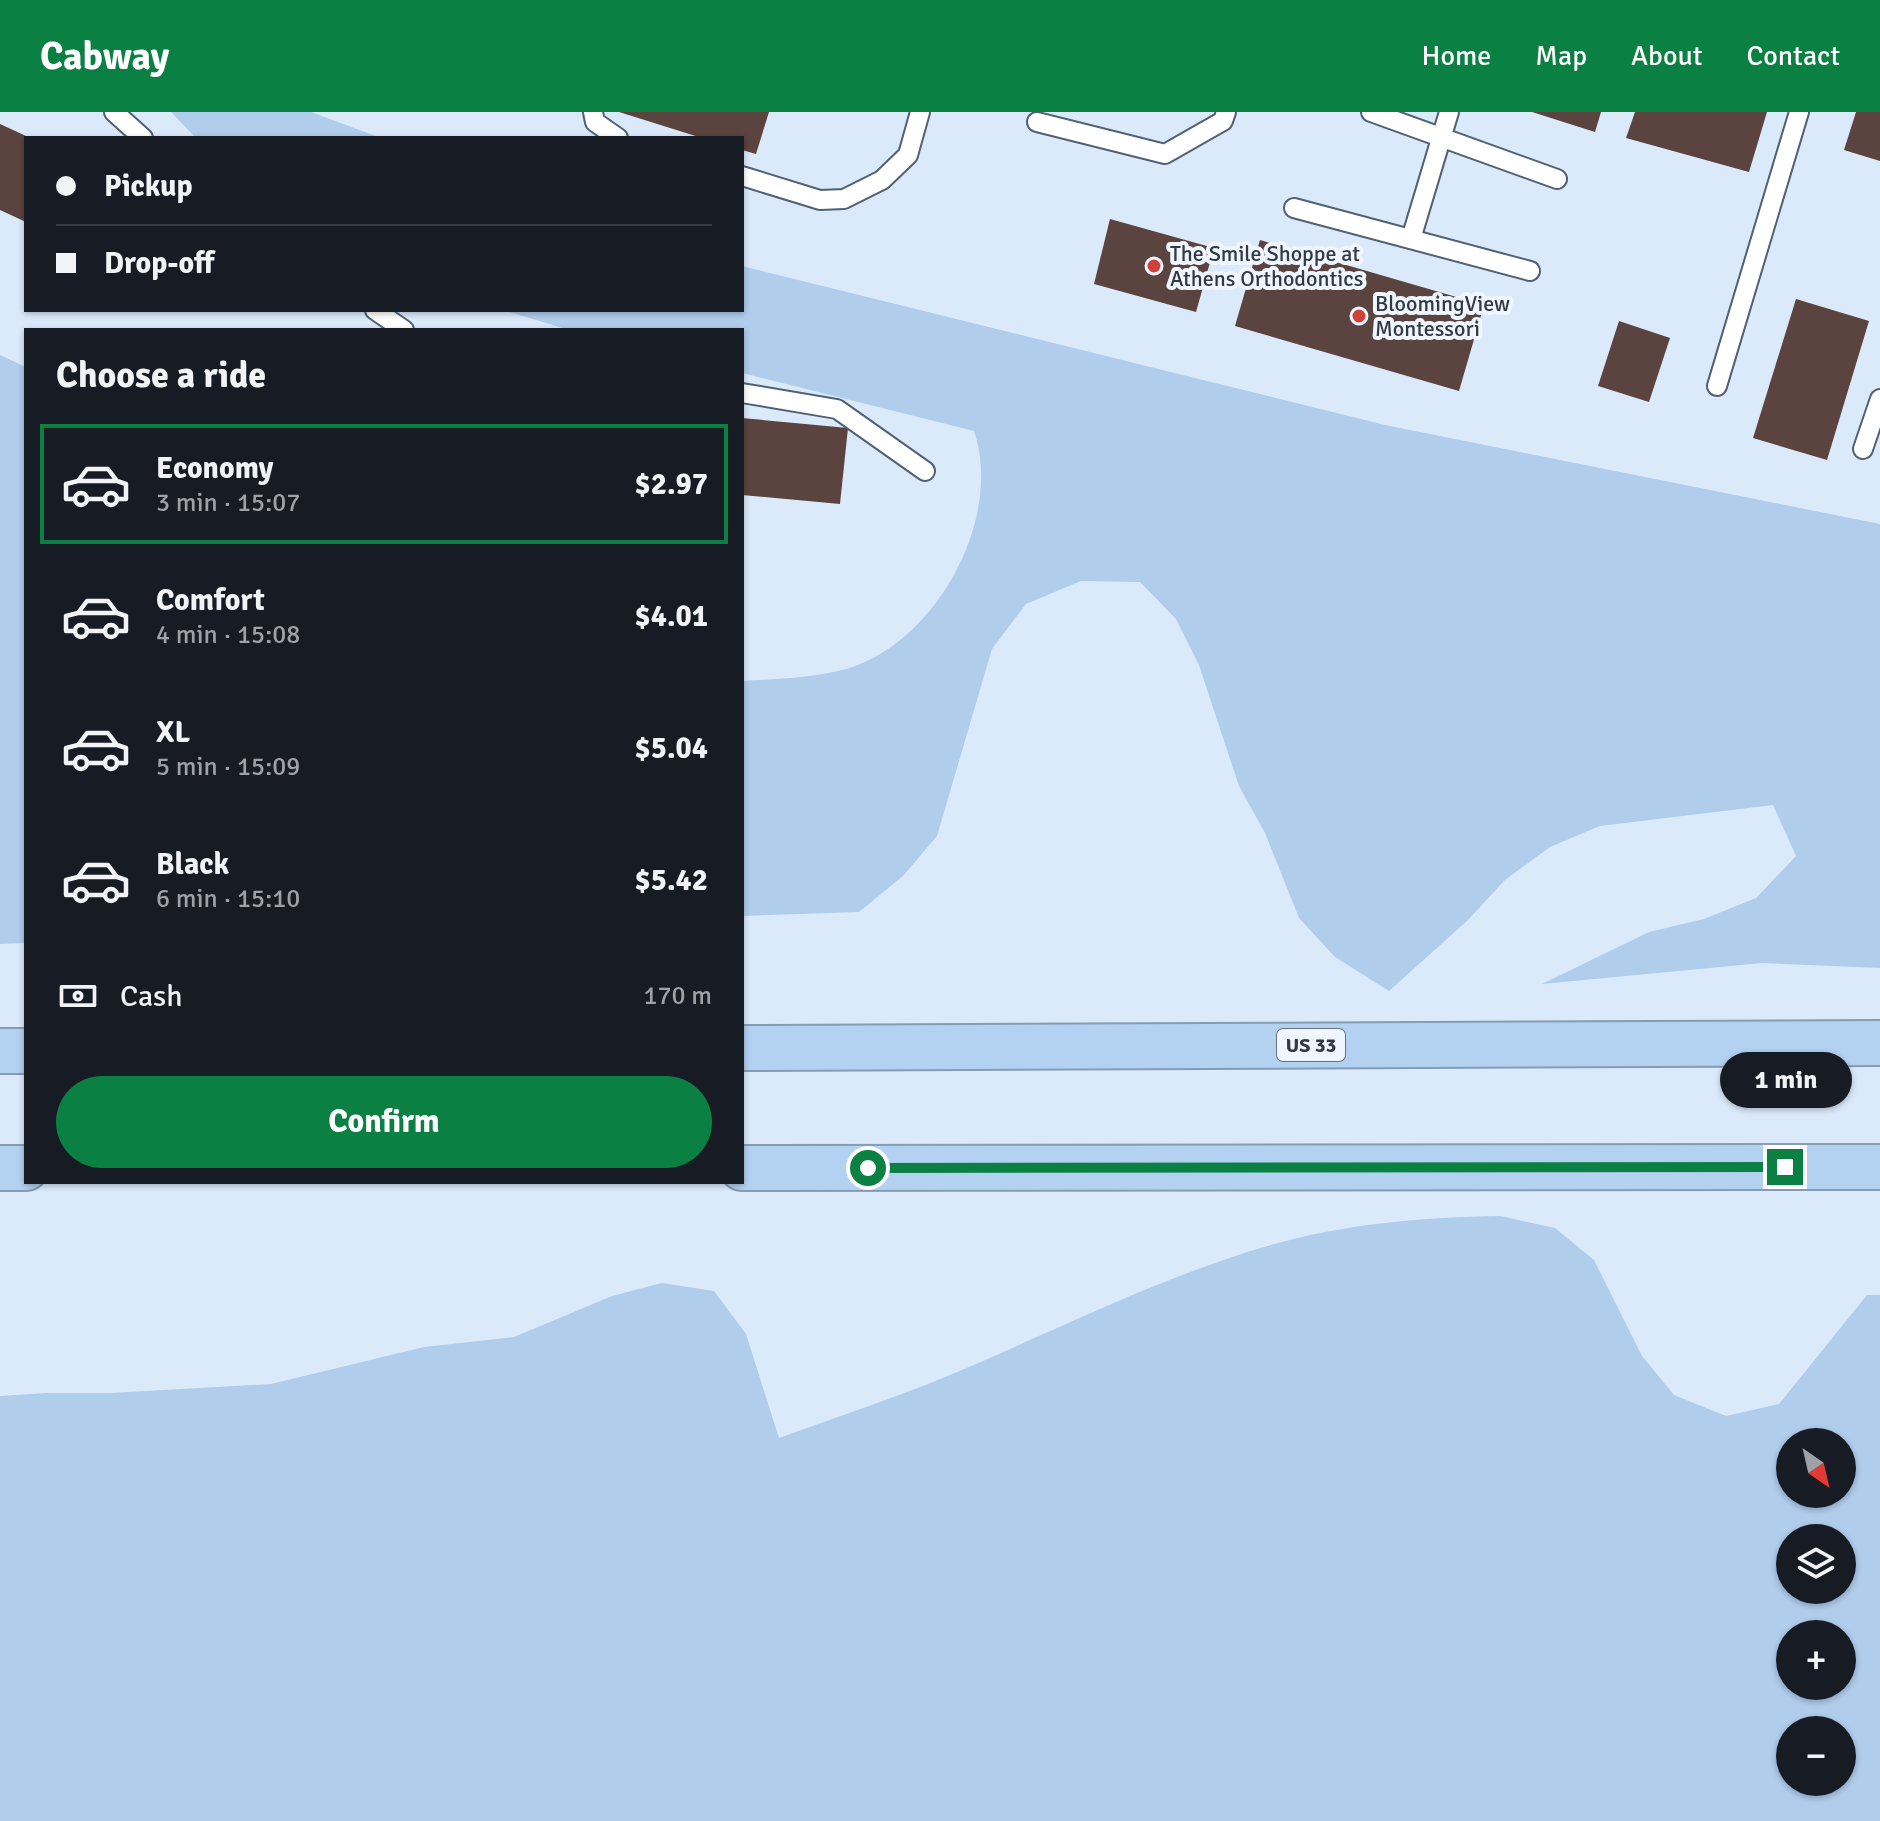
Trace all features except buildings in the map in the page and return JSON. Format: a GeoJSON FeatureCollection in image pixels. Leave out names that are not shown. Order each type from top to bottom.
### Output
{"type":"FeatureCollection","features":[{"type":"Feature","properties":{"kind":"highway","name":"US 33"},"geometry":{"type":"LineString","coordinates":[[744,1048],[1880,1043]]}},
{"type":"Feature","properties":{"kind":"highway"},"geometry":{"type":"LineString","coordinates":[[0,1051],[24,1051]]}},
{"type":"Feature","properties":{"kind":"highway"},"geometry":{"type":"LineString","coordinates":[[744,1168],[1880,1167]]}},
{"type":"Feature","properties":{"kind":"highway"},"geometry":{"type":"LineString","coordinates":[[0,1168],[24,1168]]}},
{"type":"Feature","properties":{"kind":"lane"},"geometry":{"type":"LineString","coordinates":[[114,112],[141,136]]}},
{"type":"Feature","properties":{"kind":"lane"},"geometry":{"type":"LineString","coordinates":[[593,112],[595,122],[615,136]]}},
{"type":"Feature","properties":{"kind":"lane"},"geometry":{"type":"LineString","coordinates":[[744,177],[820,200],[844,199],[882,180],[908,155],[920,112]]}},
{"type":"Feature","properties":{"kind":"lane"},"geometry":{"type":"LineString","coordinates":[[1037,122],[1165,154],[1223,121],[1226,112]]}},
{"type":"Feature","properties":{"kind":"lane"},"geometry":{"type":"LineString","coordinates":[[1371,112],[1557,179]]}},
{"type":"Feature","properties":{"kind":"lane"},"geometry":{"type":"LineString","coordinates":[[1411,239],[1449,112]]}},
{"type":"Feature","properties":{"kind":"lane"},"geometry":{"type":"LineString","coordinates":[[1717,386],[1799,112]]}},
{"type":"Feature","properties":{"kind":"lane"},"geometry":{"type":"LineString","coordinates":[[1294,208],[1530,271]]}},
{"type":"Feature","properties":{"kind":"lane"},"geometry":{"type":"LineString","coordinates":[[378,312],[401,328]]}},
{"type":"Feature","properties":{"kind":"lane"},"geometry":{"type":"LineString","coordinates":[[744,393],[837,409],[925,471]]}},
{"type":"Feature","properties":{"kind":"lane"},"geometry":{"type":"LineString","coordinates":[[1863,449],[1880,399]]}},
{"type":"Feature","properties":{"kind":"shaded area"},"geometry":{"type":"Polygon","coordinates":[[[171,112],[311,112],[376,136],[194,136],[171,112]]]}},
{"type":"Feature","properties":{"kind":"shaded area"},"geometry":{"type":"Polygon","coordinates":[[[744,266],[1385,425],[1880,524],[1880,968],[1762,963],[1542,984],[1649,932],[1704,919],[1756,898],[1796,856],[1773,805],[1600,826],[1550,847],[1505,880],[1468,920],[1389,991],[1335,957],[1299,918],[1265,833],[1239,786],[1199,665],[1176,619],[1140,582],[1081,581],[1026,604],[992,649],[937,836],[903,876],[859,912],[744,916],[744,681],[808,676],[846,669],[878,655],[908,634],[934,606],[955,574],[970,538],[979,502],[981,465],[974,431],[744,374],[744,328],[562,328],[510,312],[744,312],[744,266]]]}},
{"type":"Feature","properties":{"kind":"shaded area"},"geometry":{"type":"Polygon","coordinates":[[[0,355],[24,366],[24,943],[0,944],[0,355]]]}},
{"type":"Feature","properties":{"kind":"shaded area"},"geometry":{"type":"Polygon","coordinates":[[[1500,1216],[1555,1228],[1594,1260],[1642,1356],[1674,1395],[1726,1416],[1779,1404],[1867,1295],[1880,1295],[1880,1821],[0,1821],[0,1396],[271,1384],[424,1347],[514,1337],[612,1296],[662,1283],[714,1291],[746,1334],[779,1438],[928,1384],[1140,1292],[1227,1259],[1327,1232],[1413,1220],[1500,1216]]]}},
{"type":"Feature","properties":{"kind":"place","name":"The Smile Shoppe at Athens Orthodontics"},"geometry":{"type":"Point","coordinates":[1154,266]}},
{"type":"Feature","properties":{"kind":"place","name":"BloomingView Montessori"},"geometry":{"type":"Point","coordinates":[1359,316]}},
{"type":"Feature","properties":{"kind":"route"},"geometry":{"type":"LineString","coordinates":[[868,1168],[1785,1167]]}}]}
